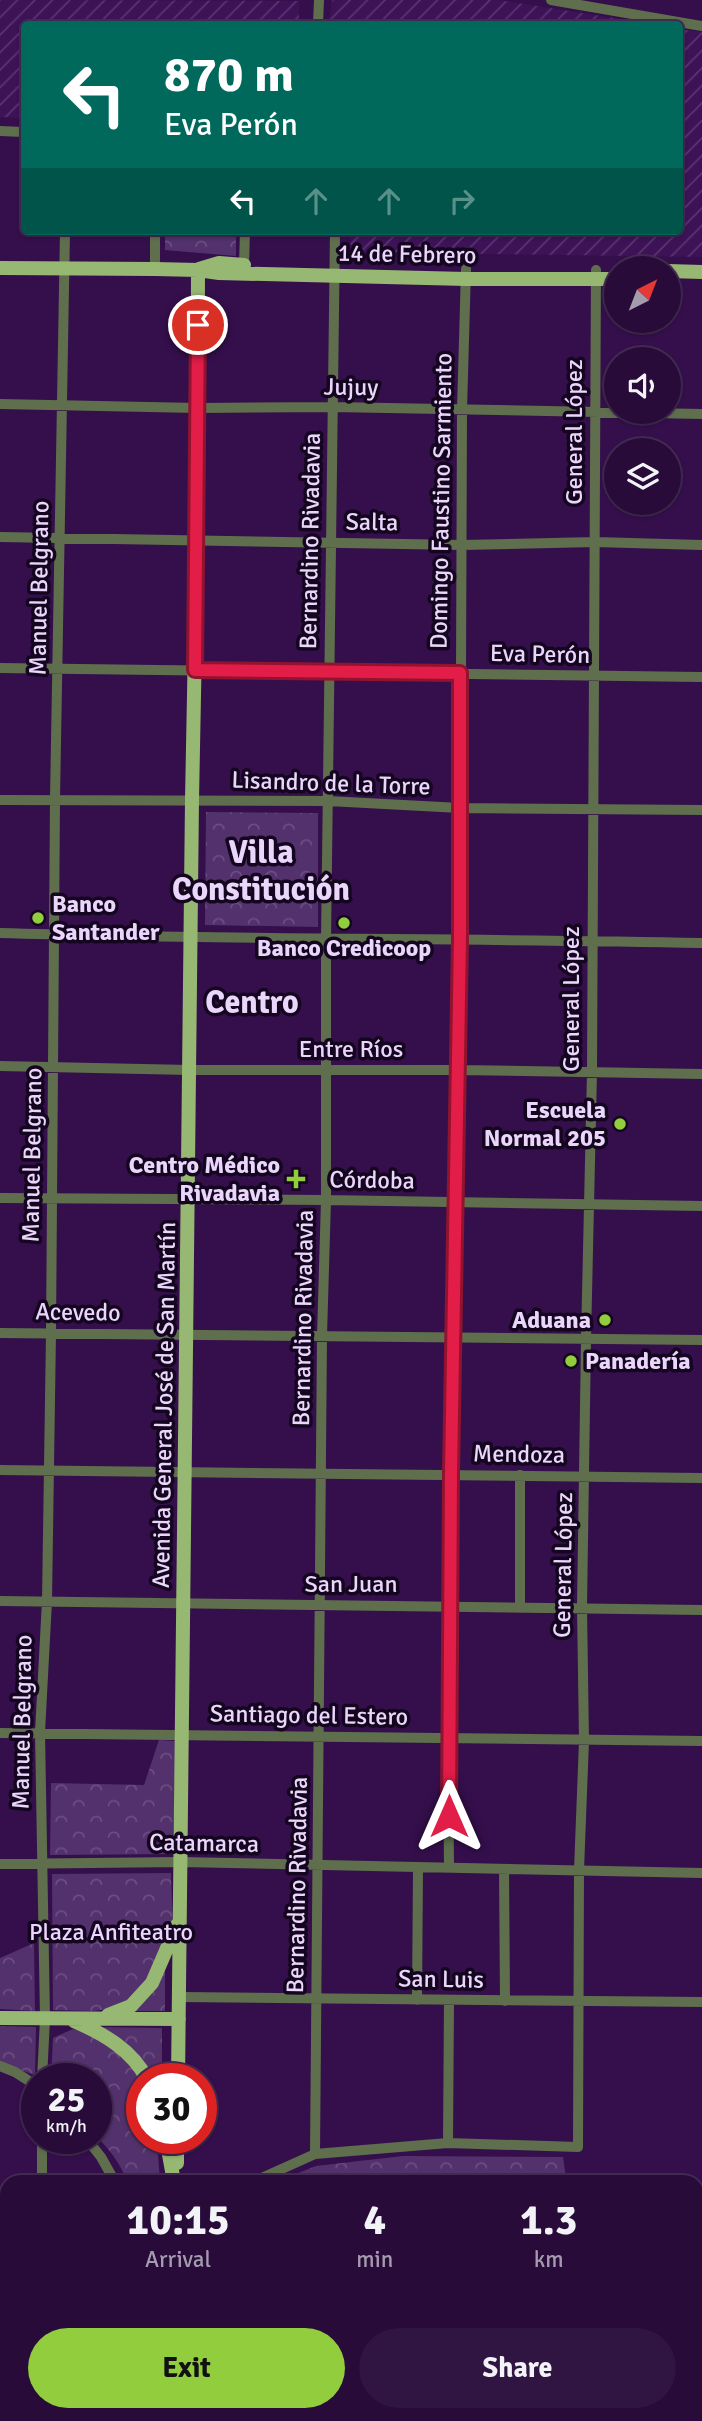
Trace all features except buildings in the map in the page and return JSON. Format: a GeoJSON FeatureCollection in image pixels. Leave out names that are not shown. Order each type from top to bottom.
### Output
{"type":"FeatureCollection","features":[{"type":"Feature","properties":{"kind":"main road","name":"14 de Febrero"},"geometry":{"type":"LineString","coordinates":[[198,270],[219,263],[335,271]]}},
{"type":"Feature","properties":{"kind":"main road","name":"14 de Febrero"},"geometry":{"type":"LineString","coordinates":[[0,268],[155,269],[219,273],[604,272]]}},
{"type":"Feature","properties":{"kind":"main road","name":"Avenida General José de San Martín"},"geometry":{"type":"LineString","coordinates":[[178,2063],[192,800],[198,538],[198,270]]}},
{"type":"Feature","properties":{"kind":"main road"},"geometry":{"type":"LineString","coordinates":[[681,271],[702,272]]}},
{"type":"Feature","properties":{"kind":"main road","name":"14 de Febrero"},"geometry":{"type":"LineString","coordinates":[[596,274],[604,276]]}},
{"type":"Feature","properties":{"kind":"main road"},"geometry":{"type":"LineString","coordinates":[[681,279],[702,280]]}},
{"type":"Feature","properties":{"kind":"main road"},"geometry":{"type":"LineString","coordinates":[[99,2018],[131,2006],[152,1983],[181,1913]]}},
{"type":"Feature","properties":{"kind":"main road"},"geometry":{"type":"LineString","coordinates":[[0,2018],[179,2019]]}},
{"type":"Feature","properties":{"kind":"main road"},"geometry":{"type":"LineString","coordinates":[[70,2019],[100,2033],[138,2063]]}},
{"type":"Feature","properties":{"kind":"main road"},"geometry":{"type":"LineString","coordinates":[[169,2154],[174,2175]]}},
{"type":"Feature","properties":{"kind":"main road"},"geometry":{"type":"LineString","coordinates":[[175,2175],[176,2154]]}},
{"type":"Feature","properties":{"kind":"street"},"geometry":{"type":"LineString","coordinates":[[318,21],[319,0]]}},
{"type":"Feature","properties":{"kind":"street"},"geometry":{"type":"LineString","coordinates":[[551,0],[672,21]]}},
{"type":"Feature","properties":{"kind":"street"},"geometry":{"type":"LineString","coordinates":[[624,13],[626,0]]}},
{"type":"Feature","properties":{"kind":"street"},"geometry":{"type":"LineString","coordinates":[[683,23],[702,26]]}},
{"type":"Feature","properties":{"kind":"street"},"geometry":{"type":"LineString","coordinates":[[0,131],[21,132]]}},
{"type":"Feature","properties":{"kind":"street","name":"Manuel Belgrano"},"geometry":{"type":"LineString","coordinates":[[43,2063],[40,1732],[47,1601],[55,799],[65,235]]}},
{"type":"Feature","properties":{"kind":"street"},"geometry":{"type":"LineString","coordinates":[[155,235],[155,269]]}},
{"type":"Feature","properties":{"kind":"street"},"geometry":{"type":"LineString","coordinates":[[244,265],[245,235]]}},
{"type":"Feature","properties":{"kind":"street","name":"Bernardino Rivadavia"},"geometry":{"type":"LineString","coordinates":[[315,2154],[335,235]]}},
{"type":"Feature","properties":{"kind":"street","name":"Domingo Faustino Sarmiento"},"geometry":{"type":"LineString","coordinates":[[449,1868],[448,1739],[460,938],[460,673],[466,274]]}},
{"type":"Feature","properties":{"kind":"street","name":"General López"},"geometry":{"type":"LineString","coordinates":[[448,2143],[578,2147],[579,1870],[584,1741],[582,1607],[592,1072],[596,274]]}},
{"type":"Feature","properties":{"kind":"street","name":"Jujuy"},"geometry":{"type":"LineString","coordinates":[[0,404],[702,414]]}},
{"type":"Feature","properties":{"kind":"street","name":"Salta"},"geometry":{"type":"LineString","coordinates":[[0,537],[198,538],[462,545],[595,541],[702,545]]}},
{"type":"Feature","properties":{"kind":"street","name":"Eva Perón"},"geometry":{"type":"LineString","coordinates":[[0,668],[702,677]]}},
{"type":"Feature","properties":{"kind":"street","name":"Lisandro de la Torre"},"geometry":{"type":"LineString","coordinates":[[0,800],[328,801],[460,808],[702,810]]}},
{"type":"Feature","properties":{"kind":"street"},"geometry":{"type":"LineString","coordinates":[[0,933],[326,940],[460,938],[702,943]]}},
{"type":"Feature","properties":{"kind":"street","name":"Entre Ríos"},"geometry":{"type":"LineString","coordinates":[[0,1066],[702,1074]]}},
{"type":"Feature","properties":{"kind":"street","name":"Córdoba"},"geometry":{"type":"LineString","coordinates":[[0,1198],[702,1206]]}},
{"type":"Feature","properties":{"kind":"street","name":"Acevedo"},"geometry":{"type":"LineString","coordinates":[[0,1333],[702,1340]]}},
{"type":"Feature","properties":{"kind":"street","name":"Mendoza"},"geometry":{"type":"LineString","coordinates":[[0,1470],[702,1478]]}},
{"type":"Feature","properties":{"kind":"street"},"geometry":{"type":"LineString","coordinates":[[520,1475],[520,1606]]}},
{"type":"Feature","properties":{"kind":"street","name":"San Juan"},"geometry":{"type":"LineString","coordinates":[[0,1601],[702,1610]]}},
{"type":"Feature","properties":{"kind":"street","name":"Santiago del Estero"},"geometry":{"type":"LineString","coordinates":[[0,1733],[702,1741]]}},
{"type":"Feature","properties":{"kind":"street","name":"Catamarca"},"geometry":{"type":"LineString","coordinates":[[0,1864],[181,1862],[318,1867],[702,1873]]}},
{"type":"Feature","properties":{"kind":"street"},"geometry":{"type":"LineString","coordinates":[[417,2000],[418,1868]]}},
{"type":"Feature","properties":{"kind":"street"},"geometry":{"type":"LineString","coordinates":[[504,1869],[505,2001]]}},
{"type":"Feature","properties":{"kind":"street","name":"San Luis"},"geometry":{"type":"LineString","coordinates":[[180,1997],[702,2002]]}},
{"type":"Feature","properties":{"kind":"street"},"geometry":{"type":"LineString","coordinates":[[268,2175],[315,2154],[448,2143],[449,2000]]}},
{"type":"Feature","properties":{"kind":"street"},"geometry":{"type":"LineString","coordinates":[[0,2066],[21,2076]]}},
{"type":"Feature","properties":{"kind":"street"},"geometry":{"type":"LineString","coordinates":[[42,2154],[42,2175]]}},
{"type":"Feature","properties":{"kind":"street"},"geometry":{"type":"LineString","coordinates":[[99,2154],[112,2175]]}},
{"type":"Feature","properties":{"kind":"shaded area"},"geometry":{"type":"Polygon","coordinates":[[[0,0],[299,1],[299,21],[21,21],[21,118],[0,117],[0,0]]]}},
{"type":"Feature","properties":{"kind":"shaded area"},"geometry":{"type":"Polygon","coordinates":[[[332,0],[498,0],[634,21],[329,21],[332,0]]]}},
{"type":"Feature","properties":{"kind":"shaded area"},"geometry":{"type":"Polygon","coordinates":[[[683,30],[702,32],[702,257],[351,252],[350,235],[683,235],[683,30]]]}},
{"type":"Feature","properties":{"kind":"green space"},"geometry":{"type":"Polygon","coordinates":[[[165,235],[236,235],[236,256],[165,250],[165,235]]]}},
{"type":"Feature","properties":{"kind":"green space"},"geometry":{"type":"Polygon","coordinates":[[[206,812],[318,813],[318,927],[205,925],[206,812]]]}},
{"type":"Feature","properties":{"kind":"green space"},"geometry":{"type":"Polygon","coordinates":[[[159,1740],[176,1741],[173,1854],[50,1855],[51,1783],[144,1785],[159,1740]]]}},
{"type":"Feature","properties":{"kind":"green space","name":"Plaza Anfiteatro"},"geometry":{"type":"Polygon","coordinates":[[[171,1873],[173,1933],[131,2006],[93,2011],[53,2010],[52,1874],[171,1873]]]}},
{"type":"Feature","properties":{"kind":"green space"},"geometry":{"type":"Polygon","coordinates":[[[34,1943],[35,2011],[0,2009],[0,1958],[34,1943]]]}},
{"type":"Feature","properties":{"kind":"green space"},"geometry":{"type":"Polygon","coordinates":[[[165,1968],[165,2011],[126,2011],[165,1968]]]}},
{"type":"Feature","properties":{"kind":"green space"},"geometry":{"type":"Polygon","coordinates":[[[0,2026],[36,2027],[35,2063],[21,2063],[21,2070],[0,2063],[0,2026]]]}},
{"type":"Feature","properties":{"kind":"green space"},"geometry":{"type":"Polygon","coordinates":[[[97,2027],[162,2028],[162,2063],[136,2063],[97,2027]]]}},
{"type":"Feature","properties":{"kind":"green space"},"geometry":{"type":"Polygon","coordinates":[[[73,2029],[94,2037],[127,2062],[126,2154],[158,2154],[160,2175],[124,2175],[111,2154],[112,2063],[52,2063],[53,2038],[73,2029]]]}},
{"type":"Feature","properties":{"kind":"green space"},"geometry":{"type":"Polygon","coordinates":[[[403,2156],[563,2157],[566,2175],[294,2175],[316,2166],[403,2156]]]}},
{"type":"Feature","properties":{"kind":"place","name":"Banco Santander"},"geometry":{"type":"Point","coordinates":[38,918]}},
{"type":"Feature","properties":{"kind":"place","name":"Banco Credicoop"},"geometry":{"type":"Point","coordinates":[344,923]}},
{"type":"Feature","properties":{"kind":"place","name":"Escuela Normal 205"},"geometry":{"type":"Point","coordinates":[620,1124]}},
{"type":"Feature","properties":{"kind":"place","name":"Centro Médico Rivadavia"},"geometry":{"type":"Point","coordinates":[296,1179]}},
{"type":"Feature","properties":{"kind":"place","name":"Aduana"},"geometry":{"type":"Point","coordinates":[605,1320]}},
{"type":"Feature","properties":{"kind":"place","name":"Panadería"},"geometry":{"type":"Point","coordinates":[571,1361]}},
{"type":"Feature","properties":{"kind":"district","name":"Villa Constitución"},"geometry":{"type":"Point","coordinates":[261,870]}},
{"type":"Feature","properties":{"kind":"district","name":"Centro"},"geometry":{"type":"Point","coordinates":[252,1002]}},
{"type":"Feature","properties":{"kind":"route"},"geometry":{"type":"LineString","coordinates":[[198,325],[195,670],[460,673],[460,938],[451,1474],[449,1816]]}}]}
